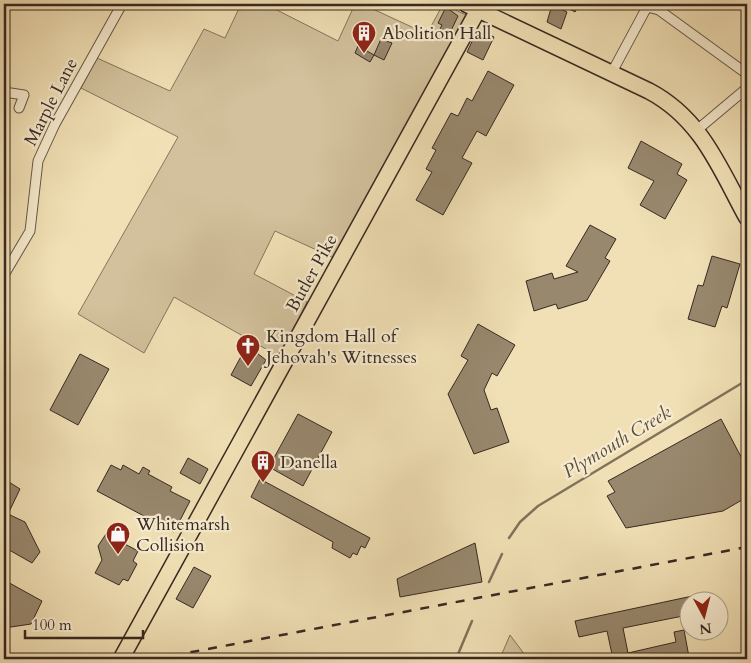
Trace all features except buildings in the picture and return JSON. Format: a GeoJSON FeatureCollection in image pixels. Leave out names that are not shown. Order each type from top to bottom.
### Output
{"type":"FeatureCollection","features":[{"type":"Feature","properties":{"kind":"main road"},"geometry":{"type":"LineString","coordinates":[[472,7],[649,91],[676,107],[697,130],[747,218]]}},
{"type":"Feature","properties":{"kind":"main road","name":"Butler Pike"},"geometry":{"type":"LineString","coordinates":[[121,659],[472,7]]}},
{"type":"Feature","properties":{"kind":"street","name":"Marple Lane"},"geometry":{"type":"LineString","coordinates":[[4,275],[30,231],[38,161],[55,124],[122,4]]}},
{"type":"Feature","properties":{"kind":"street"},"geometry":{"type":"LineString","coordinates":[[612,74],[646,7],[659,10],[747,74]]}},
{"type":"Feature","properties":{"kind":"street"},"geometry":{"type":"LineString","coordinates":[[697,130],[747,88]]}},
{"type":"Feature","properties":{"kind":"street"},"geometry":{"type":"LineString","coordinates":[[4,92],[24,95],[19,108]]}},
{"type":"Feature","properties":{"kind":"shaded area"},"geometry":{"type":"Polygon","coordinates":[[[241,4],[265,4],[338,41],[355,4],[362,4],[427,34],[443,4],[466,15],[334,258],[275,231],[254,274],[307,302],[280,357],[174,297],[144,353],[78,314],[178,137],[81,88],[97,58],[170,91],[204,29],[225,38],[241,4]]]}},
{"type":"Feature","properties":{"kind":"shaded area"},"geometry":{"type":"Polygon","coordinates":[[[510,635],[528,659],[491,659],[501,656],[510,635]]]}},
{"type":"Feature","properties":{"kind":"waterway","name":"Plymouth Creek"},"geometry":{"type":"LineString","coordinates":[[509,538],[520,522],[538,506],[747,380]]}},
{"type":"Feature","properties":{"kind":"waterway","name":"Plymouth Creek"},"geometry":{"type":"LineString","coordinates":[[489,582],[502,554]]}},
{"type":"Feature","properties":{"kind":"waterway","name":"Plymouth Creek"},"geometry":{"type":"LineString","coordinates":[[456,659],[472,621]]}},
{"type":"Feature","properties":{"kind":"railway"},"geometry":{"type":"LineString","coordinates":[[155,659],[747,547]]}},
{"type":"Feature","properties":{"kind":"place","name":"Abolition Hall"},"geometry":{"type":"Point","coordinates":[364,54]}},
{"type":"Feature","properties":{"kind":"place","name":"Kingdom Hall of Jehovah's Witnesses"},"geometry":{"type":"Point","coordinates":[248,367]}},
{"type":"Feature","properties":{"kind":"place","name":"Danella"},"geometry":{"type":"Point","coordinates":[263,483]}},
{"type":"Feature","properties":{"kind":"place","name":"Whitemarsh Collision"},"geometry":{"type":"Point","coordinates":[118,555]}}]}
